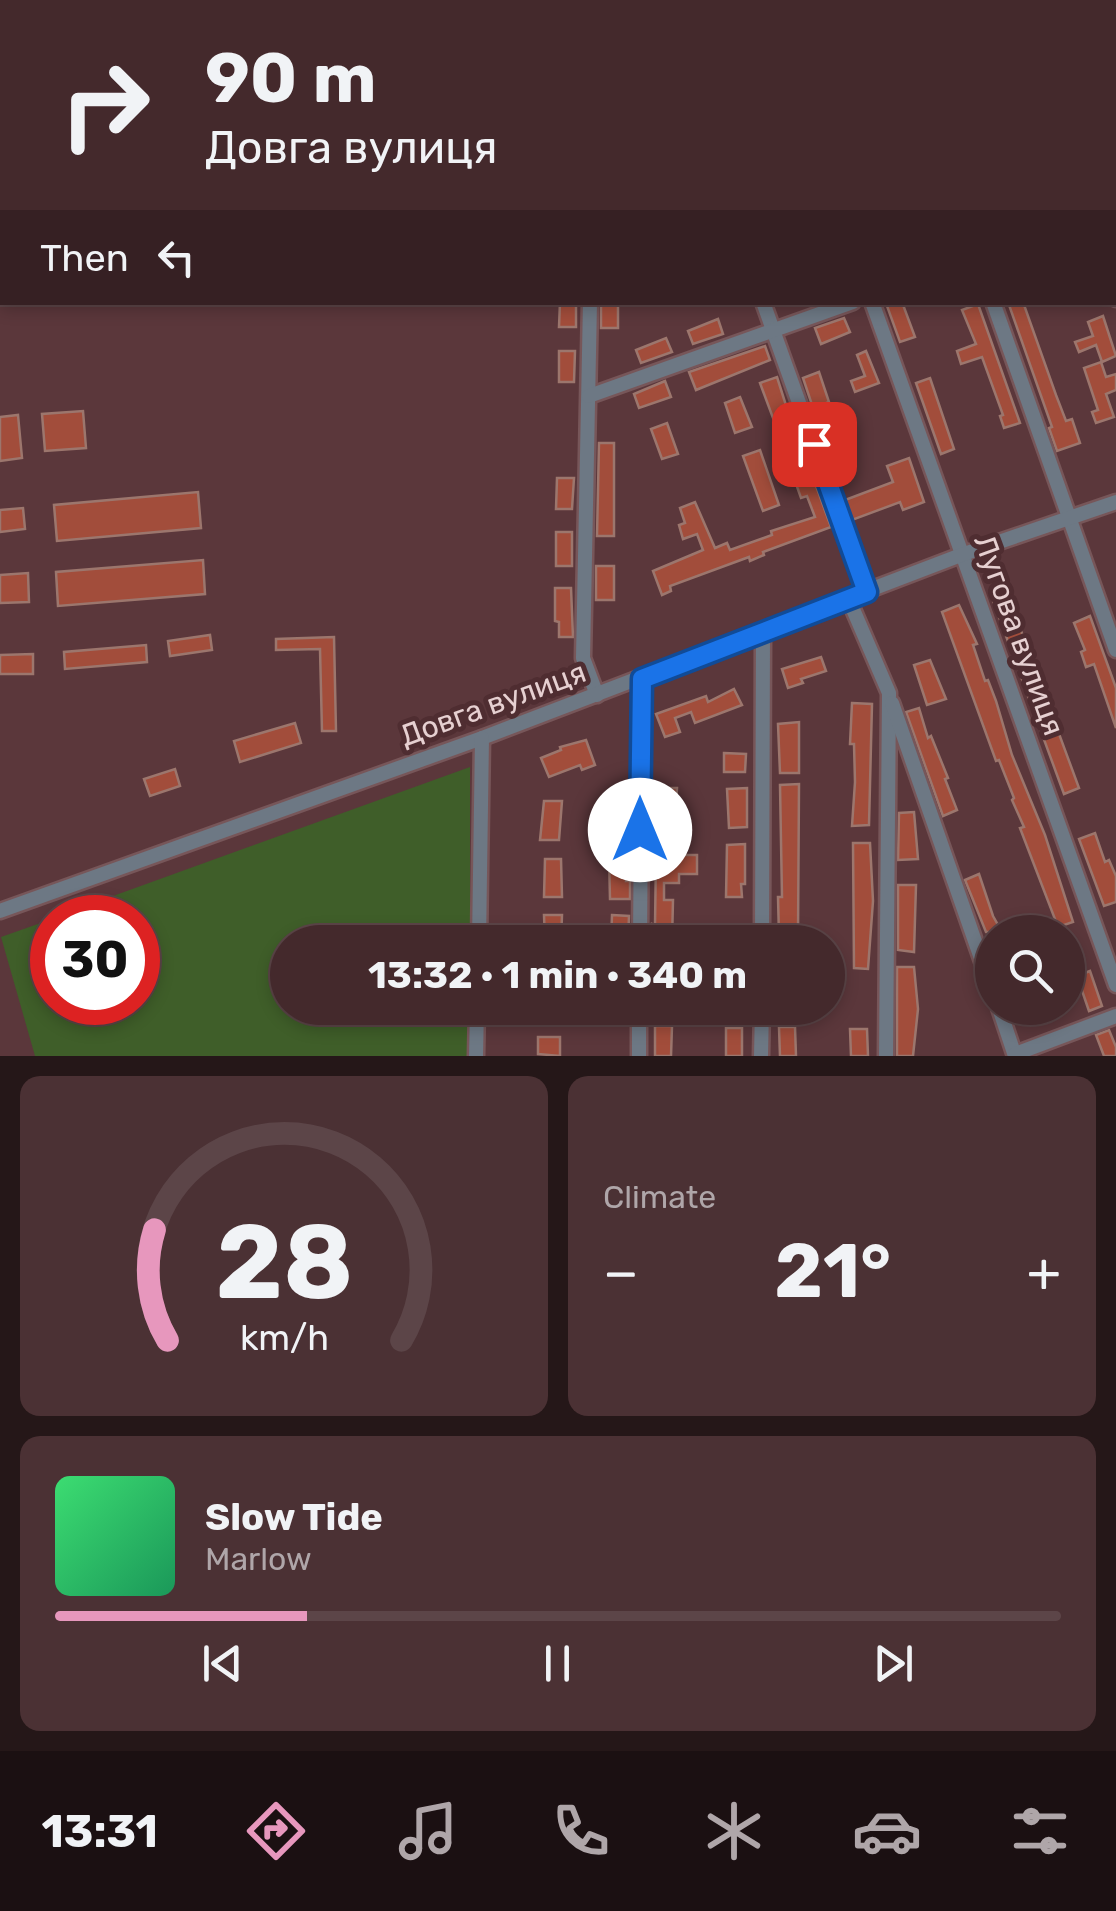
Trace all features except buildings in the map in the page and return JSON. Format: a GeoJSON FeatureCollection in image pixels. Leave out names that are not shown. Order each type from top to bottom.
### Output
{"type":"FeatureCollection","features":[{"type":"Feature","properties":{"kind":"street"},"geometry":{"type":"LineString","coordinates":[[590,305],[582,658],[597,695]]}},
{"type":"Feature","properties":{"kind":"street"},"geometry":{"type":"LineString","coordinates":[[764,305],[867,592]]}},
{"type":"Feature","properties":{"kind":"street"},"geometry":{"type":"LineString","coordinates":[[589,396],[846,305]]}},
{"type":"Feature","properties":{"kind":"street","name":"Лугова вулиця"},"geometry":{"type":"LineString","coordinates":[[873,305],[1116,986]]}},
{"type":"Feature","properties":{"kind":"street"},"geometry":{"type":"LineString","coordinates":[[994,305],[1116,650]]}},
{"type":"Feature","properties":{"kind":"street","name":"Довга вулиця"},"geometry":{"type":"LineString","coordinates":[[0,910],[482,738],[961,555],[1116,502]]}},
{"type":"Feature","properties":{"kind":"street"},"geometry":{"type":"LineString","coordinates":[[849,600],[888,693],[975,941]]}},
{"type":"Feature","properties":{"kind":"street"},"geometry":{"type":"LineString","coordinates":[[762,633],[762,925]]}},
{"type":"Feature","properties":{"kind":"street"},"geometry":{"type":"LineString","coordinates":[[640,925],[642,679]]}},
{"type":"Feature","properties":{"kind":"street"},"geometry":{"type":"LineString","coordinates":[[886,1056],[888,693]]}},
{"type":"Feature","properties":{"kind":"street"},"geometry":{"type":"LineString","coordinates":[[479,925],[482,738]]}},
{"type":"Feature","properties":{"kind":"street"},"geometry":{"type":"LineString","coordinates":[[1004,1025],[1012,1055],[1116,1016]]}},
{"type":"Feature","properties":{"kind":"street"},"geometry":{"type":"LineString","coordinates":[[476,1056],[477,1025]]}},
{"type":"Feature","properties":{"kind":"street"},"geometry":{"type":"LineString","coordinates":[[639,1056],[640,1025]]}},
{"type":"Feature","properties":{"kind":"street"},"geometry":{"type":"LineString","coordinates":[[762,1025],[762,1056]]}},
{"type":"Feature","properties":{"kind":"green space"},"geometry":{"type":"Polygon","coordinates":[[[470,767],[470,925],[270,925],[270,1025],[471,1025],[471,1056],[35,1056],[1,937],[30,927],[30,1025],[160,1025],[160,895],[116,895],[470,767]]]}},
{"type":"Feature","properties":{"kind":"route"},"geometry":{"type":"LineString","coordinates":[[640,830],[642,679],[867,592],[814,444]]}}]}
